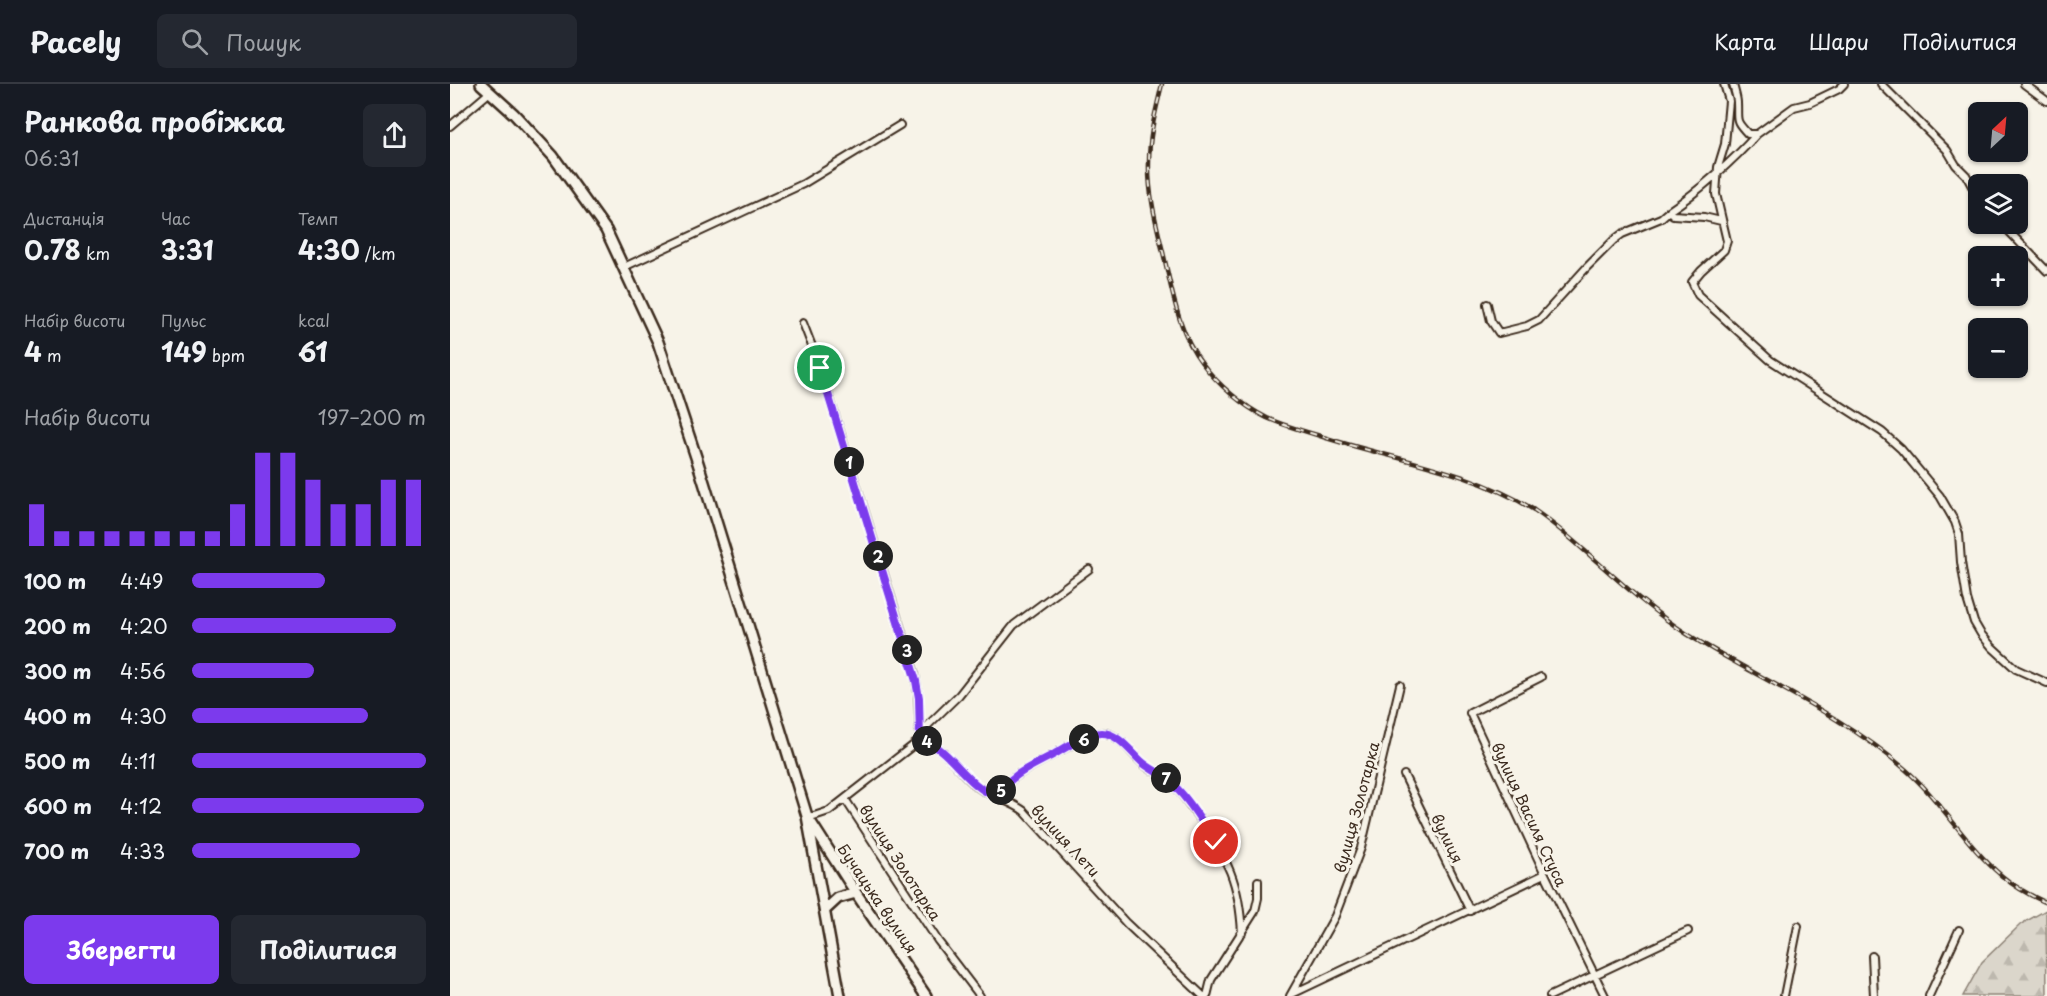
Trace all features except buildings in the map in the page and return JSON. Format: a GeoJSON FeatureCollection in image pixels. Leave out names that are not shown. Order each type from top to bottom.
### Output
{"type":"FeatureCollection","features":[{"type":"Feature","properties":{"kind":"main road"},"geometry":{"type":"LineString","coordinates":[[481,84],[514,114],[553,156],[606,230],[658,342],[698,463],[807,816],[840,996]]}},
{"type":"Feature","properties":{"kind":"main road","name":"Бучацька вулиця"},"geometry":{"type":"LineString","coordinates":[[807,816],[926,996]]}},
{"type":"Feature","properties":{"kind":"main road"},"geometry":{"type":"LineString","coordinates":[[825,910],[838,898],[856,893]]}},
{"type":"Feature","properties":{"kind":"street"},"geometry":{"type":"LineString","coordinates":[[1724,84],[1729,101],[1725,144],[1718,171],[1716,194],[1727,240],[1724,250],[1692,282],[1698,295],[1770,360],[1882,432],[1901,449],[1940,496],[1955,522],[1959,534],[1967,599],[1974,622],[1981,634],[2016,669],[2047,683]]}},
{"type":"Feature","properties":{"kind":"street"},"geometry":{"type":"LineString","coordinates":[[1733,84],[1739,125],[1748,134],[1758,134]]}},
{"type":"Feature","properties":{"kind":"street"},"geometry":{"type":"LineString","coordinates":[[1487,304],[1491,321],[1499,333],[1527,326],[1539,320],[1614,240],[1622,234],[1660,218],[1690,197],[1758,134],[1794,107],[1839,89],[1844,84]]}},
{"type":"Feature","properties":{"kind":"street"},"geometry":{"type":"LineString","coordinates":[[1881,84],[1947,150],[1968,179]]}},
{"type":"Feature","properties":{"kind":"street"},"geometry":{"type":"LineString","coordinates":[[2024,84],[2047,100]]}},
{"type":"Feature","properties":{"kind":"street"},"geometry":{"type":"LineString","coordinates":[[450,126],[490,92]]}},
{"type":"Feature","properties":{"kind":"street"},"geometry":{"type":"LineString","coordinates":[[624,267],[803,184],[900,125]]}},
{"type":"Feature","properties":{"kind":"street"},"geometry":{"type":"LineString","coordinates":[[1669,211],[1673,215],[1704,216],[1721,220]]}},
{"type":"Feature","properties":{"kind":"street"},"geometry":{"type":"LineString","coordinates":[[2011,234],[2047,272]]}},
{"type":"Feature","properties":{"kind":"street"},"geometry":{"type":"LineString","coordinates":[[803,323],[820,368],[915,675],[919,698],[920,740]]}},
{"type":"Feature","properties":{"kind":"street"},"geometry":{"type":"LineString","coordinates":[[807,816],[825,813],[920,740],[924,729],[964,689],[1014,625],[1089,569]]}},
{"type":"Feature","properties":{"kind":"street","name":"вулиця Василя Стуса"},"geometry":{"type":"LineString","coordinates":[[1541,677],[1470,713],[1605,996]]}},
{"type":"Feature","properties":{"kind":"street","name":"вулиця Золотарка"},"geometry":{"type":"LineString","coordinates":[[1291,995],[1335,916],[1361,848],[1400,685]]}},
{"type":"Feature","properties":{"kind":"street"},"geometry":{"type":"LineString","coordinates":[[997,797],[1003,787],[1014,778],[1071,745],[1100,733],[1113,737],[1146,766],[1172,783],[1216,842],[1234,880],[1242,933]]}},
{"type":"Feature","properties":{"kind":"street","name":"вулиця Лети"},"geometry":{"type":"LineString","coordinates":[[920,740],[934,744],[985,792],[1014,804],[1024,811],[1126,923],[1203,996]]}},
{"type":"Feature","properties":{"kind":"street","name":"вулиця"},"geometry":{"type":"LineString","coordinates":[[1404,775],[1470,911]]}},
{"type":"Feature","properties":{"kind":"street","name":"вулиця Золотарка"},"geometry":{"type":"LineString","coordinates":[[845,799],[938,941],[980,996]]}},
{"type":"Feature","properties":{"kind":"street","name":"вулиця Золотарка"},"geometry":{"type":"LineString","coordinates":[[1291,995],[1545,874]]}},
{"type":"Feature","properties":{"kind":"street"},"geometry":{"type":"LineString","coordinates":[[1208,996],[1211,980],[1242,933],[1257,905],[1258,882]]}},
{"type":"Feature","properties":{"kind":"street"},"geometry":{"type":"LineString","coordinates":[[1784,996],[1798,926]]}},
{"type":"Feature","properties":{"kind":"street"},"geometry":{"type":"LineString","coordinates":[[1929,996],[1959,930]]}},
{"type":"Feature","properties":{"kind":"street"},"geometry":{"type":"LineString","coordinates":[[1550,996],[1688,932]]}},
{"type":"Feature","properties":{"kind":"street"},"geometry":{"type":"LineString","coordinates":[[1872,956],[1874,996]]}},
{"type":"Feature","properties":{"kind":"green space"},"geometry":{"type":"Polygon","coordinates":[[[2046,910],[2047,996],[1963,996],[1982,962],[2021,924],[2046,910]]]}},
{"type":"Feature","properties":{"kind":"railway"},"geometry":{"type":"LineString","coordinates":[[1162,84],[1149,152],[1150,185],[1155,219],[1181,324],[1194,351],[1223,387],[1240,401],[1273,421],[1483,484],[1534,510],[1673,625],[1826,714],[1880,749],[1905,769],[1931,795],[1976,851],[2002,876],[2047,903]]}},
{"type":"Feature","properties":{"kind":"route"},"geometry":{"type":"LineString","coordinates":[[820,368],[916,681],[919,698],[920,740],[934,744],[971,781],[985,792],[997,797],[1006,784],[1028,769],[1079,741],[1096,734],[1107,734],[1119,740],[1146,766],[1168,779],[1216,842]]}}]}
